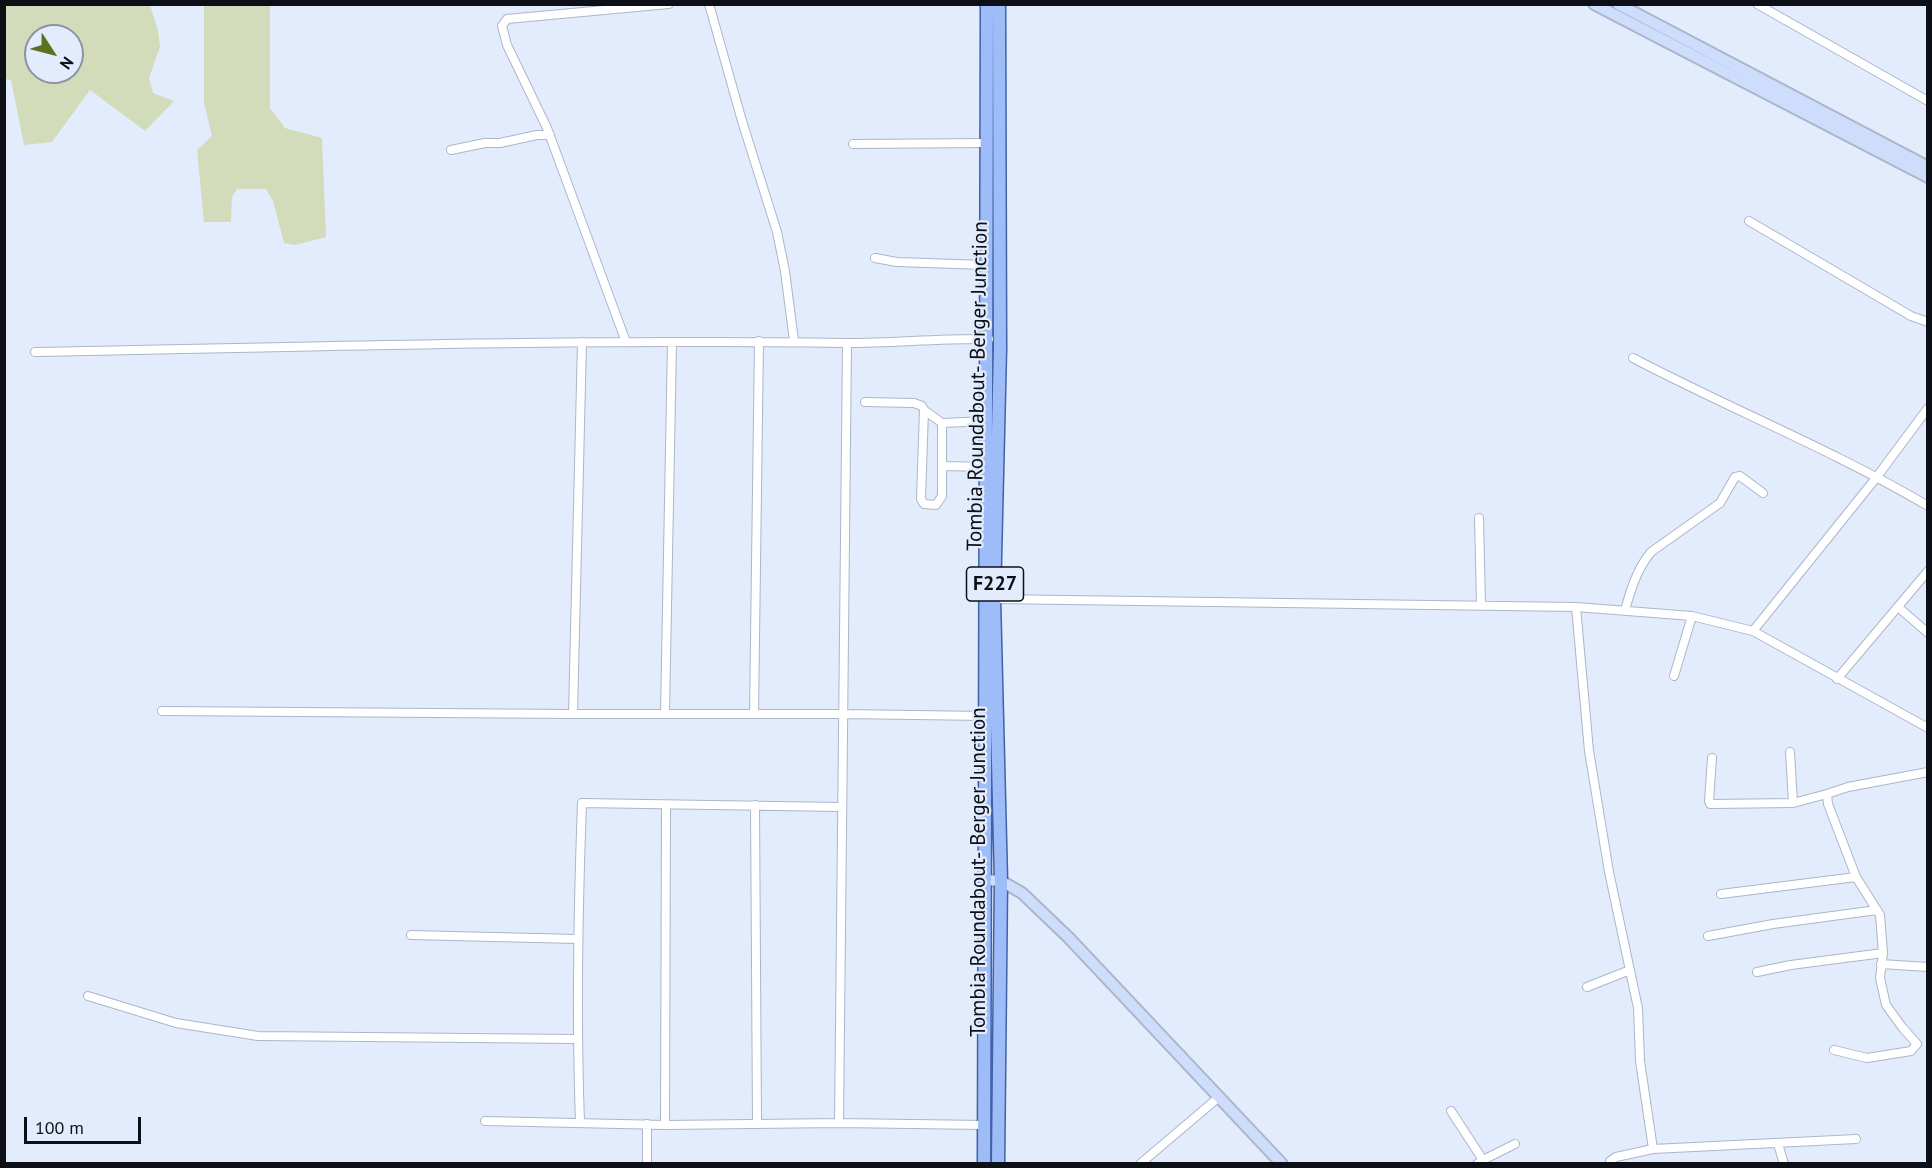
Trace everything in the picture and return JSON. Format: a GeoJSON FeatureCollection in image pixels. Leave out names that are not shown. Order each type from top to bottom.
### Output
{"type":"FeatureCollection","features":[{"type":"Feature","properties":{"kind":"main road","name":"Tombia Roundabout- Berger Junction"},"geometry":{"type":"LineString","coordinates":[[984,1164],[987,4]]}},
{"type":"Feature","properties":{"kind":"main road","name":"Tombia Roundabout- Berger Junction"},"geometry":{"type":"LineString","coordinates":[[998,1164],[1001,881],[994,598],[1000,340],[999,4]]}},
{"type":"Feature","properties":{"kind":"street"},"geometry":{"type":"LineString","coordinates":[[627,342],[550,135],[507,45],[502,26],[507,19],[669,4]]}},
{"type":"Feature","properties":{"kind":"street"},"geometry":{"type":"LineString","coordinates":[[709,4],[742,121],[777,232],[785,271],[794,341]]}},
{"type":"Feature","properties":{"kind":"street"},"geometry":{"type":"LineString","coordinates":[[1594,4],[1928,177]]}},
{"type":"Feature","properties":{"kind":"street"},"geometry":{"type":"LineString","coordinates":[[1618,4],[1928,167]]}},
{"type":"Feature","properties":{"kind":"street"},"geometry":{"type":"LineString","coordinates":[[1757,4],[1928,101]]}},
{"type":"Feature","properties":{"kind":"street"},"geometry":{"type":"LineString","coordinates":[[451,150],[537,135],[550,135]]}},
{"type":"Feature","properties":{"kind":"street"},"geometry":{"type":"LineString","coordinates":[[853,144],[987,143]]}},
{"type":"Feature","properties":{"kind":"street"},"geometry":{"type":"LineString","coordinates":[[1749,221],[1911,316],[1928,322]]}},
{"type":"Feature","properties":{"kind":"street"},"geometry":{"type":"LineString","coordinates":[[875,258],[897,262],[986,265]]}},
{"type":"Feature","properties":{"kind":"street"},"geometry":{"type":"LineString","coordinates":[[35,352],[582,342],[847,343],[1000,340]]}},
{"type":"Feature","properties":{"kind":"street"},"geometry":{"type":"LineString","coordinates":[[754,714],[759,341]]}},
{"type":"Feature","properties":{"kind":"street"},"geometry":{"type":"LineString","coordinates":[[573,714],[582,342]]}},
{"type":"Feature","properties":{"kind":"street"},"geometry":{"type":"LineString","coordinates":[[665,714],[672,342]]}},
{"type":"Feature","properties":{"kind":"street"},"geometry":{"type":"LineString","coordinates":[[839,1123],[847,343]]}},
{"type":"Feature","properties":{"kind":"street"},"geometry":{"type":"LineString","coordinates":[[1634,358],[1928,506]]}},
{"type":"Feature","properties":{"kind":"street"},"geometry":{"type":"LineString","coordinates":[[865,402],[918,404],[942,423],[986,421]]}},
{"type":"Feature","properties":{"kind":"street"},"geometry":{"type":"LineString","coordinates":[[1752,631],[1876,478],[1928,408]]}},
{"type":"Feature","properties":{"kind":"street"},"geometry":{"type":"LineString","coordinates":[[924,410],[921,500],[924,504],[936,505],[941,499],[942,423]]}},
{"type":"Feature","properties":{"kind":"street"},"geometry":{"type":"LineString","coordinates":[[942,466],[987,467]]}},
{"type":"Feature","properties":{"kind":"street"},"geometry":{"type":"LineString","coordinates":[[1625,610],[1637,572],[1645,559],[1651,552],[1720,503],[1736,477],[1740,476],[1763,493]]}},
{"type":"Feature","properties":{"kind":"street"},"geometry":{"type":"LineString","coordinates":[[1479,518],[1482,604]]}},
{"type":"Feature","properties":{"kind":"street"},"geometry":{"type":"LineString","coordinates":[[1837,678],[1928,570]]}},
{"type":"Feature","properties":{"kind":"street"},"geometry":{"type":"LineString","coordinates":[[994,598],[1482,604],[1576,607],[1692,616],[1752,631],[1928,728]]}},
{"type":"Feature","properties":{"kind":"street"},"geometry":{"type":"LineString","coordinates":[[1576,607],[1588,750],[1609,872],[1638,1008],[1640,1061],[1653,1149]]}},
{"type":"Feature","properties":{"kind":"street"},"geometry":{"type":"LineString","coordinates":[[1898,607],[1928,633]]}},
{"type":"Feature","properties":{"kind":"street"},"geometry":{"type":"LineString","coordinates":[[1674,676],[1692,616]]}},
{"type":"Feature","properties":{"kind":"street"},"geometry":{"type":"LineString","coordinates":[[162,711],[985,716]]}},
{"type":"Feature","properties":{"kind":"street"},"geometry":{"type":"LineString","coordinates":[[1790,752],[1793,804]]}},
{"type":"Feature","properties":{"kind":"street"},"geometry":{"type":"LineString","coordinates":[[1712,758],[1710,804],[1793,804],[1848,787],[1928,772]]}},
{"type":"Feature","properties":{"kind":"street"},"geometry":{"type":"LineString","coordinates":[[1827,794],[1828,804],[1856,877],[1880,915],[1883,953],[1882,991],[1886,1005],[1917,1044],[1911,1051],[1867,1058],[1834,1050]]}},
{"type":"Feature","properties":{"kind":"street"},"geometry":{"type":"LineString","coordinates":[[580,1122],[577,939],[582,803],[841,807]]}},
{"type":"Feature","properties":{"kind":"street"},"geometry":{"type":"LineString","coordinates":[[755,805],[757,1123]]}},
{"type":"Feature","properties":{"kind":"street"},"geometry":{"type":"LineString","coordinates":[[665,1125],[666,806]]}},
{"type":"Feature","properties":{"kind":"street"},"geometry":{"type":"LineString","coordinates":[[1721,894],[1856,877]]}},
{"type":"Feature","properties":{"kind":"street"},"geometry":{"type":"LineString","coordinates":[[986,880],[1001,881],[1022,893],[1069,938],[1282,1164]]}},
{"type":"Feature","properties":{"kind":"street"},"geometry":{"type":"LineString","coordinates":[[1708,936],[1773,924],[1877,910]]}},
{"type":"Feature","properties":{"kind":"street"},"geometry":{"type":"LineString","coordinates":[[411,935],[577,939]]}},
{"type":"Feature","properties":{"kind":"street"},"geometry":{"type":"LineString","coordinates":[[1757,972],[1791,965],[1883,953]]}},
{"type":"Feature","properties":{"kind":"street"},"geometry":{"type":"LineString","coordinates":[[1881,964],[1928,967]]}},
{"type":"Feature","properties":{"kind":"street"},"geometry":{"type":"LineString","coordinates":[[1587,987],[1630,970]]}},
{"type":"Feature","properties":{"kind":"street"},"geometry":{"type":"LineString","coordinates":[[88,996],[176,1023],[258,1036],[577,1039]]}},
{"type":"Feature","properties":{"kind":"street"},"geometry":{"type":"LineString","coordinates":[[1140,1164],[1219,1098]]}},
{"type":"Feature","properties":{"kind":"street"},"geometry":{"type":"LineString","coordinates":[[1451,1111],[1480,1162],[1515,1144]]}},
{"type":"Feature","properties":{"kind":"street"},"geometry":{"type":"LineString","coordinates":[[485,1121],[665,1125],[839,1123],[985,1125]]}},
{"type":"Feature","properties":{"kind":"street"},"geometry":{"type":"LineString","coordinates":[[647,1124],[647,1164]]}},
{"type":"Feature","properties":{"kind":"street"},"geometry":{"type":"LineString","coordinates":[[1610,1164],[1610,1161],[1616,1157],[1653,1149],[1856,1139]]}},
{"type":"Feature","properties":{"kind":"street"},"geometry":{"type":"LineString","coordinates":[[1778,1144],[1784,1164]]}},
{"type":"Feature","properties":{"kind":"green space"},"geometry":{"type":"Polygon","coordinates":[[[5,4],[150,5],[158,30],[160,47],[149,78],[153,93],[174,101],[145,131],[90,90],[52,142],[24,145],[11,80],[5,79],[5,4]]]}},
{"type":"Feature","properties":{"kind":"green space"},"geometry":{"type":"Polygon","coordinates":[[[270,5],[270,108],[285,128],[322,138],[326,237],[295,245],[284,243],[273,201],[266,189],[237,189],[232,197],[231,222],[204,222],[197,150],[212,136],[204,103],[204,6],[270,5]]]}}]}
